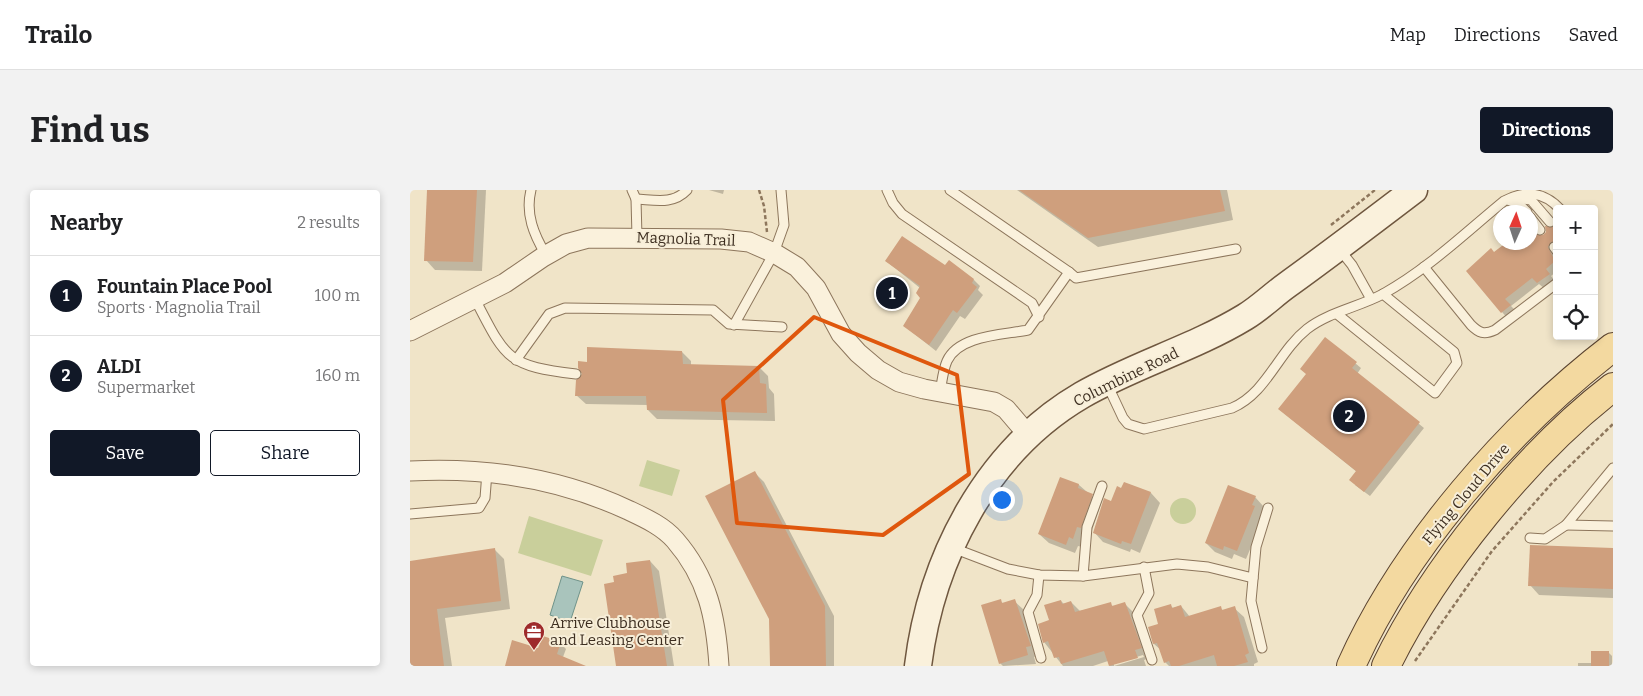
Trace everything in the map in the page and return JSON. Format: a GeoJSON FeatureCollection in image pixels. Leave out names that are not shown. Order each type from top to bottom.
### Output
{"type":"FeatureCollection","features":[{"type":"Feature","properties":{"kind":"main road","name":"Flying Cloud Drive"},"geometry":{"type":"LineString","coordinates":[[1351,666],[1405,568],[1484,467],[1540,409],[1613,347]]}},
{"type":"Feature","properties":{"kind":"main road","name":"Flying Cloud Drive"},"geometry":{"type":"LineString","coordinates":[[1386,666],[1435,584],[1474,528],[1558,436],[1613,387]]}},
{"type":"Feature","properties":{"kind":"street","name":"Columbine Road"},"geometry":{"type":"LineString","coordinates":[[918,666],[927,612],[937,577],[950,548],[983,489],[1030,436],[1048,419],[1082,396],[1182,350],[1247,316],[1414,190]]}},
{"type":"Feature","properties":{"kind":"street","name":"Magnolia Trail"},"geometry":{"type":"LineString","coordinates":[[410,331],[505,283],[546,255],[566,244],[588,238],[637,237],[749,242],[774,253],[797,267],[816,288],[841,334],[858,353],[878,370],[899,382],[994,402],[1011,413],[1030,436]]}},
{"type":"Feature","properties":{"kind":"street"},"geometry":{"type":"LineString","coordinates":[[410,471],[449,469],[487,472],[546,481],[594,494],[653,521],[675,540],[707,590],[714,620],[720,666]]}},
{"type":"Feature","properties":{"kind":"lane"},"geometry":{"type":"LineString","coordinates":[[531,190],[528,201],[530,220],[546,255]]}},
{"type":"Feature","properties":{"kind":"lane"},"geometry":{"type":"LineString","coordinates":[[632,190],[636,199],[637,237]]}},
{"type":"Feature","properties":{"kind":"lane"},"geometry":{"type":"LineString","coordinates":[[636,199],[669,201],[679,197],[687,190]]}},
{"type":"Feature","properties":{"kind":"lane"},"geometry":{"type":"LineString","coordinates":[[734,325],[774,253],[784,224],[781,190]]}},
{"type":"Feature","properties":{"kind":"lane"},"geometry":{"type":"LineString","coordinates":[[887,190],[893,203],[902,214],[1032,303],[1039,317]]}},
{"type":"Feature","properties":{"kind":"lane"},"geometry":{"type":"LineString","coordinates":[[950,190],[1076,278],[1236,249]]}},
{"type":"Feature","properties":{"kind":"lane"},"geometry":{"type":"LineString","coordinates":[[1107,383],[1123,418],[1128,424],[1144,430],[1245,403],[1302,333],[1337,314],[1383,294],[1424,267],[1504,201],[1516,194],[1533,192],[1548,199],[1555,205]]}},
{"type":"Feature","properties":{"kind":"lane"},"geometry":{"type":"LineString","coordinates":[[1504,201],[1516,198],[1531,200],[1550,222]]}},
{"type":"Feature","properties":{"kind":"lane"},"geometry":{"type":"LineString","coordinates":[[1504,201],[1520,205]]}},
{"type":"Feature","properties":{"kind":"lane"},"geometry":{"type":"LineString","coordinates":[[1338,248],[1352,265],[1371,299]]}},
{"type":"Feature","properties":{"kind":"lane"},"geometry":{"type":"LineString","coordinates":[[1424,267],[1471,325],[1482,333],[1494,330],[1553,285]]}},
{"type":"Feature","properties":{"kind":"lane"},"geometry":{"type":"LineString","coordinates":[[940,392],[947,361],[955,350],[966,343],[1028,330],[1069,272]]}},
{"type":"Feature","properties":{"kind":"lane"},"geometry":{"type":"LineString","coordinates":[[1337,314],[1435,393],[1457,363],[1454,352],[1383,294]]}},
{"type":"Feature","properties":{"kind":"lane"},"geometry":{"type":"LineString","coordinates":[[475,299],[499,344],[516,360],[536,369],[576,374]]}},
{"type":"Feature","properties":{"kind":"lane"},"geometry":{"type":"LineString","coordinates":[[516,360],[549,314],[565,308],[713,310],[729,324],[782,327]]}},
{"type":"Feature","properties":{"kind":"lane"},"geometry":{"type":"LineString","coordinates":[[1530,538],[1545,538],[1566,525],[1613,468]]}},
{"type":"Feature","properties":{"kind":"lane"},"geometry":{"type":"LineString","coordinates":[[410,514],[479,508],[485,498],[487,472]]}},
{"type":"Feature","properties":{"kind":"lane"},"geometry":{"type":"LineString","coordinates":[[1083,576],[1087,527],[1102,486]]}},
{"type":"Feature","properties":{"kind":"lane"},"geometry":{"type":"LineString","coordinates":[[1262,648],[1251,600],[1256,547],[1268,508]]}},
{"type":"Feature","properties":{"kind":"lane"},"geometry":{"type":"LineString","coordinates":[[1566,525],[1613,526]]}},
{"type":"Feature","properties":{"kind":"lane"},"geometry":{"type":"LineString","coordinates":[[950,548],[1008,569],[1039,575],[1083,576],[1177,564],[1208,567],[1254,578]]}},
{"type":"Feature","properties":{"kind":"lane"},"geometry":{"type":"LineString","coordinates":[[1144,567],[1150,593],[1137,615],[1152,660]]}},
{"type":"Feature","properties":{"kind":"lane"},"geometry":{"type":"LineString","coordinates":[[1039,575],[1038,596],[1028,612],[1042,658]]}},
{"type":"Feature","properties":{"kind":"path"},"geometry":{"type":"LineString","coordinates":[[759,190],[764,206],[767,232]]}},
{"type":"Feature","properties":{"kind":"path"},"geometry":{"type":"LineString","coordinates":[[1411,666],[1492,551],[1553,482],[1613,424]]}},
{"type":"Feature","properties":{"kind":"highlighted area"},"geometry":{"type":"Polygon","coordinates":[[[814,317],[957,375],[969,474],[883,535],[737,523],[723,400],[814,317]]]}},
{"type":"Feature","properties":{"kind":"green space"},"geometry":{"type":"Polygon","coordinates":[[[647,460],[680,470],[672,496],[639,486],[647,460]]]}},
{"type":"Feature","properties":{"kind":"green space"},"geometry":{"type":"Polygon","coordinates":[[[1183,498],[1192,502],[1196,511],[1192,520],[1183,524],[1174,520],[1170,511],[1174,502],[1183,498]]]}},
{"type":"Feature","properties":{"kind":"green space"},"geometry":{"type":"Polygon","coordinates":[[[529,516],[603,540],[591,576],[518,553],[529,516]]]}},
{"type":"Feature","properties":{"kind":"water"},"geometry":{"type":"Polygon","coordinates":[[[885,280],[907,294],[908,298],[901,307],[878,292],[885,280]]]}},
{"type":"Feature","properties":{"kind":"water"},"geometry":{"type":"Polygon","coordinates":[[[562,576],[583,582],[570,622],[550,615],[562,576]]]}},
{"type":"Feature","properties":{"kind":"building"},"geometry":{"type":"Polygon","coordinates":[[[427,190],[477,190],[473,262],[424,261],[427,190]]]}},
{"type":"Feature","properties":{"kind":"building"},"geometry":{"type":"Polygon","coordinates":[[[1019,190],[1220,190],[1225,211],[1088,238],[1019,190]]]}},
{"type":"Feature","properties":{"kind":"building"},"geometry":{"type":"Polygon","coordinates":[[[1545,226],[1553,227],[1553,242],[1548,247],[1553,257],[1553,263],[1546,269],[1550,274],[1537,283],[1532,278],[1505,299],[1511,305],[1501,313],[1466,271],[1491,248],[1494,252],[1497,250],[1538,250],[1538,234],[1543,235],[1546,232],[1545,226]]]}},
{"type":"Feature","properties":{"kind":"building"},"geometry":{"type":"Polygon","coordinates":[[[902,236],[945,265],[949,260],[974,279],[972,283],[977,287],[957,313],[953,310],[929,345],[903,326],[920,298],[916,293],[920,286],[885,261],[902,236]]]}},
{"type":"Feature","properties":{"kind":"building"},"geometry":{"type":"Polygon","coordinates":[[[1325,337],[1357,362],[1352,368],[1420,422],[1364,492],[1349,480],[1356,471],[1278,409],[1306,374],[1300,369],[1325,337]]]}},
{"type":"Feature","properties":{"kind":"building"},"geometry":{"type":"Polygon","coordinates":[[[587,347],[682,351],[683,364],[759,366],[760,383],[766,384],[767,413],[647,410],[646,396],[575,396],[576,380],[582,374],[578,368],[578,361],[587,362],[587,347]]]}},
{"type":"Feature","properties":{"kind":"building"},"geometry":{"type":"Polygon","coordinates":[[[755,471],[825,606],[826,666],[770,666],[769,619],[705,496],[755,471]]]}},
{"type":"Feature","properties":{"kind":"building"},"geometry":{"type":"Polygon","coordinates":[[[1060,477],[1079,484],[1078,488],[1093,494],[1081,528],[1077,527],[1073,539],[1069,537],[1066,545],[1038,534],[1060,477]]]}},
{"type":"Feature","properties":{"kind":"building"},"geometry":{"type":"Polygon","coordinates":[[[1124,482],[1151,492],[1131,544],[1122,541],[1121,544],[1093,533],[1104,498],[1111,501],[1117,486],[1121,488],[1124,482]]]}},
{"type":"Feature","properties":{"kind":"building"},"geometry":{"type":"Polygon","coordinates":[[[1228,485],[1256,496],[1252,505],[1255,506],[1237,551],[1224,546],[1223,550],[1205,543],[1228,485]]]}},
{"type":"Feature","properties":{"kind":"building"},"geometry":{"type":"Polygon","coordinates":[[[1530,545],[1613,548],[1613,589],[1528,586],[1530,545]]]}},
{"type":"Feature","properties":{"kind":"building"},"geometry":{"type":"Polygon","coordinates":[[[495,548],[501,601],[437,609],[444,666],[410,666],[410,561],[495,548]]]}},
{"type":"Feature","properties":{"kind":"building"},"geometry":{"type":"Polygon","coordinates":[[[650,560],[667,666],[616,666],[604,584],[614,582],[613,576],[627,573],[626,563],[650,560]]]}},
{"type":"Feature","properties":{"kind":"building"},"geometry":{"type":"Polygon","coordinates":[[[1001,599],[1002,603],[1015,599],[1031,646],[1026,647],[1028,655],[999,664],[981,605],[1001,599]]]}},
{"type":"Feature","properties":{"kind":"building"},"geometry":{"type":"Polygon","coordinates":[[[1061,600],[1062,604],[1071,601],[1075,612],[1111,602],[1112,606],[1125,602],[1142,648],[1135,650],[1138,658],[1109,666],[1104,651],[1061,664],[1059,657],[1054,658],[1048,641],[1043,643],[1038,624],[1049,620],[1044,605],[1061,600]]]}},
{"type":"Feature","properties":{"kind":"building"},"geometry":{"type":"Polygon","coordinates":[[[1171,604],[1172,608],[1181,605],[1185,617],[1221,606],[1222,610],[1235,606],[1249,653],[1245,655],[1248,662],[1234,666],[1217,666],[1214,655],[1179,666],[1171,666],[1169,661],[1164,663],[1157,643],[1153,644],[1148,627],[1158,624],[1154,609],[1171,604]]]}},
{"type":"Feature","properties":{"kind":"building","name":"Arrive Clubhouse and Leasing Center"},"geometry":{"type":"Polygon","coordinates":[[[543,636],[561,642],[557,654],[586,666],[505,666],[512,640],[538,648],[543,636]]]}},
{"type":"Feature","properties":{"kind":"building"},"geometry":{"type":"Polygon","coordinates":[[[1591,651],[1609,651],[1609,666],[1591,666],[1591,651]]]}},
{"type":"Feature","properties":{"kind":"place","name":"Fountain Place Pool"},"geometry":{"type":"Point","coordinates":[892,293]}},
{"type":"Feature","properties":{"kind":"place","name":"ALDI"},"geometry":{"type":"Point","coordinates":[1349,416]}},
{"type":"Feature","properties":{"kind":"place","name":"Arrive Clubhouse and Leasing Center"},"geometry":{"type":"Point","coordinates":[534,651]}}]}
